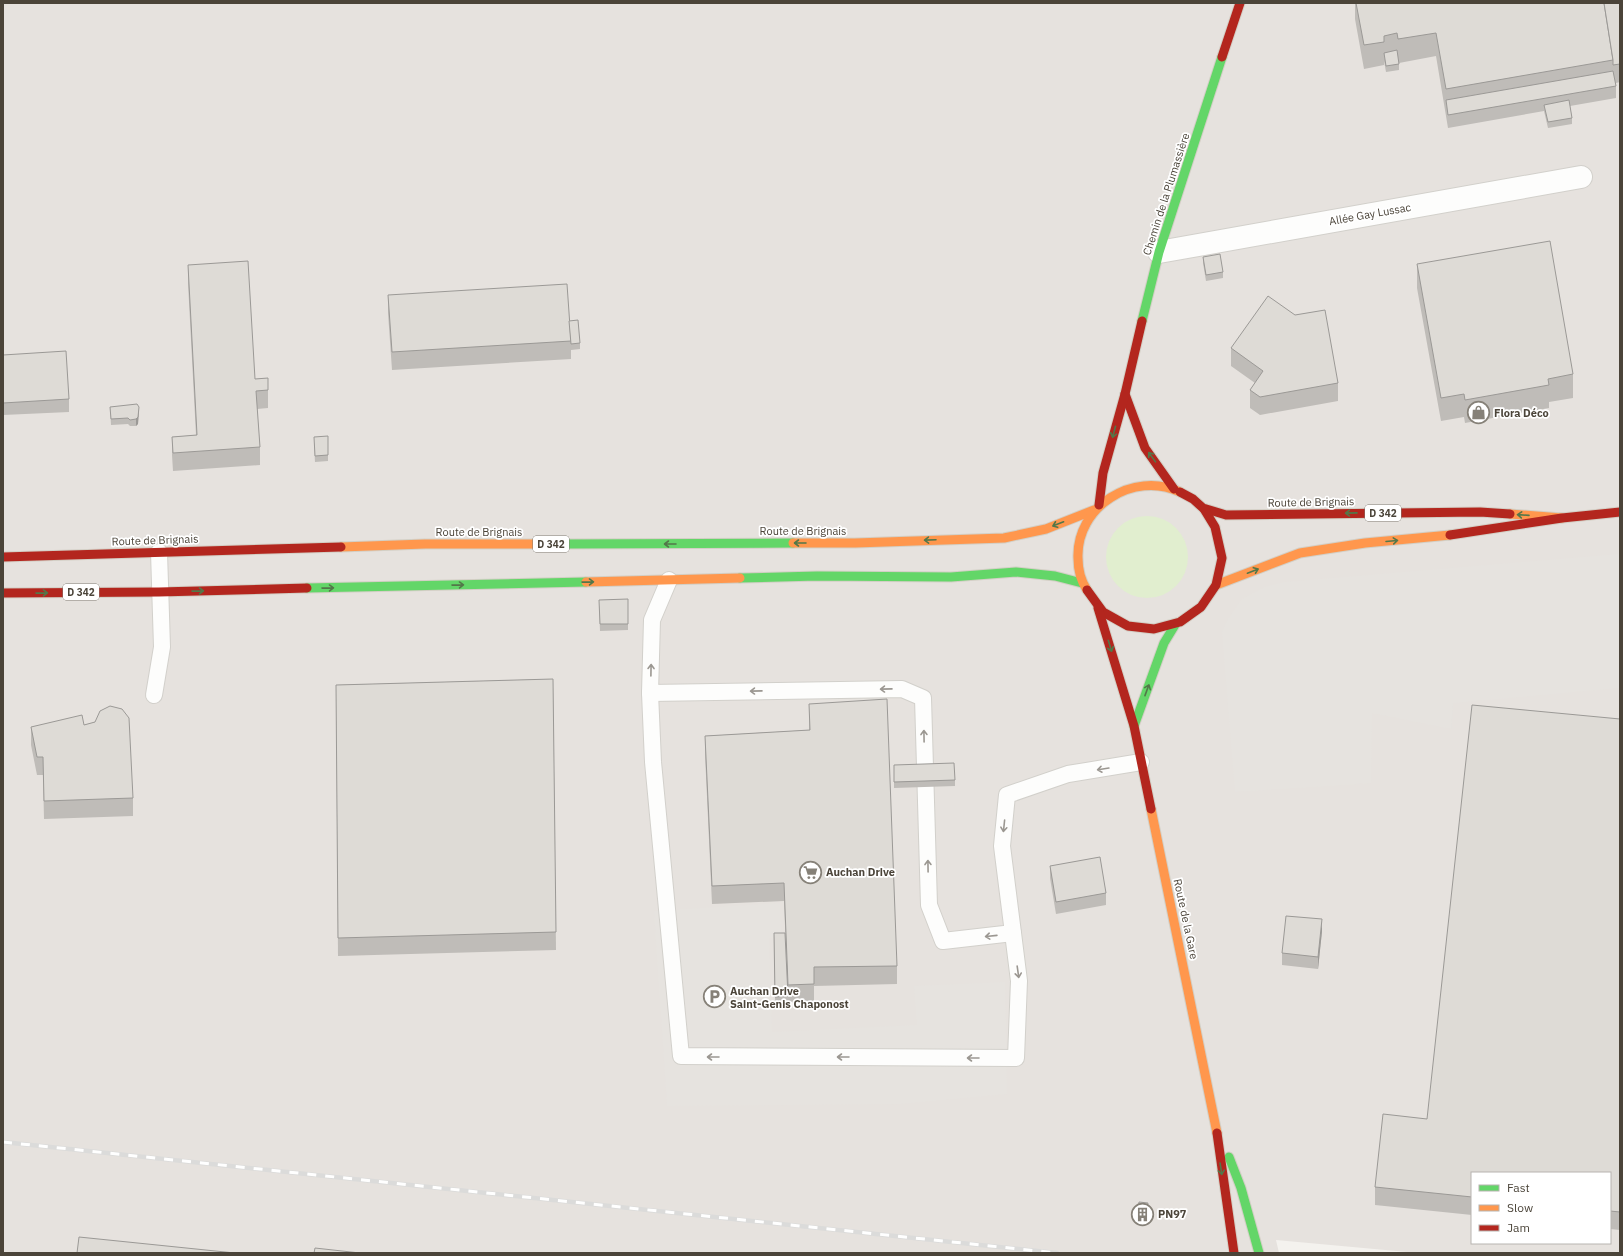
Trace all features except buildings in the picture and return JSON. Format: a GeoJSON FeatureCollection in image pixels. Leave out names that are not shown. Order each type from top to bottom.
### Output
{"type":"FeatureCollection","features":[{"type":"Feature","properties":{"kind":"main road","name":"Chemin de la Plumassière"},"geometry":{"type":"LineString","coordinates":[[1097,508],[1103,473],[1159,252],[1240,3]]}},
{"type":"Feature","properties":{"kind":"main road"},"geometry":{"type":"LineString","coordinates":[[1124,394],[1145,448],[1174,489]]}},
{"type":"Feature","properties":{"kind":"main road"},"geometry":{"type":"LineString","coordinates":[[1155,485],[1174,489],[1190,497],[1204,509],[1215,526],[1221,545],[1221,566],[1216,585],[1206,602],[1192,616],[1175,625],[1159,629],[1142,629],[1126,626],[1098,608],[1089,597],[1082,583],[1078,564],[1078,545],[1084,526],[1097,508],[1116,493],[1134,486],[1155,485]]}},
{"type":"Feature","properties":{"kind":"main road","name":"Route de Brignais"},"geometry":{"type":"LineString","coordinates":[[3,557],[425,544],[855,543],[1004,538],[1046,529],[1097,508]]}},
{"type":"Feature","properties":{"kind":"main road","name":"Route de Brignais"},"geometry":{"type":"LineString","coordinates":[[1204,509],[1226,515],[1480,512],[1562,518]]}},
{"type":"Feature","properties":{"kind":"main road","name":"Route de Brignais"},"geometry":{"type":"LineString","coordinates":[[1216,585],[1300,553],[1365,543],[1467,534],[1562,518],[1620,512]]}},
{"type":"Feature","properties":{"kind":"main road","name":"D 342"},"geometry":{"type":"LineString","coordinates":[[3,593],[159,592],[817,576],[951,577],[1016,572],[1055,576],[1082,583]]}},
{"type":"Feature","properties":{"kind":"main road","name":"Route de la Gare"},"geometry":{"type":"LineString","coordinates":[[1098,608],[1134,726],[1214,1116],[1234,1253]]}},
{"type":"Feature","properties":{"kind":"main road"},"geometry":{"type":"LineString","coordinates":[[1134,726],[1164,643],[1175,625]]}},
{"type":"Feature","properties":{"kind":"main road","name":"Route de la Gare"},"geometry":{"type":"LineString","coordinates":[[1214,1116],[1241,1188],[1259,1253]]}},
{"type":"Feature","properties":{"kind":"street","name":"Allée Gay Lussac"},"geometry":{"type":"LineString","coordinates":[[1159,252],[1581,177]]}},
{"type":"Feature","properties":{"kind":"lane"},"geometry":{"type":"LineString","coordinates":[[154,695],[162,646],[159,592],[159,552]]}},
{"type":"Feature","properties":{"kind":"lane"},"geometry":{"type":"LineString","coordinates":[[669,580],[652,620],[650,693],[653,762],[681,1056],[1016,1058],[1019,981],[1002,846],[1008,795],[1068,774],[1141,762]]}},
{"type":"Feature","properties":{"kind":"lane"},"geometry":{"type":"LineString","coordinates":[[650,693],[902,689],[923,698],[928,905],[943,941],[1013,933]]}},
{"type":"Feature","properties":{"kind":"shaded area"},"geometry":{"type":"Polygon","coordinates":[[[3,3],[1620,3],[1620,1253],[1418,1253],[1276,1240],[1279,1253],[3,1253],[3,3]]]}},
{"type":"Feature","properties":{"kind":"shaded area"},"geometry":{"type":"Polygon","coordinates":[[[1620,554],[1620,688],[1453,703],[1451,729],[1372,713],[1371,783],[1235,792],[1222,632],[1228,619],[1242,599],[1265,587],[1285,582],[1620,554]]]}},
{"type":"Feature","properties":{"kind":"shaded area","name":"Auchan Drive Saint-Genis Chaponost"},"geometry":{"type":"Polygon","coordinates":[[[780,903],[781,937],[769,938],[772,1032],[917,1025],[914,986],[1005,982],[1007,1094],[900,1104],[667,1106],[654,911],[780,903]]]}},
{"type":"Feature","properties":{"kind":"green space"},"geometry":{"type":"Polygon","coordinates":[[[1147,516],[1163,519],[1176,528],[1185,541],[1188,557],[1185,573],[1176,586],[1163,595],[1147,598],[1131,595],[1118,586],[1109,573],[1106,557],[1109,541],[1118,528],[1131,519],[1147,516]]]}},
{"type":"Feature","properties":{"kind":"railway"},"geometry":{"type":"LineString","coordinates":[[3,1142],[1057,1253]]}},
{"type":"Feature","properties":{"kind":"traffic: fast"},"geometry":{"type":"LineString","coordinates":[[1142,321],[1159,252],[1222,57]]}},
{"type":"Feature","properties":{"kind":"traffic: fast"},"geometry":{"type":"LineString","coordinates":[[563,544],[793,543]]}},
{"type":"Feature","properties":{"kind":"traffic: fast"},"geometry":{"type":"LineString","coordinates":[[740,578],[817,576],[951,577],[1016,572],[1055,576],[1082,583]]}},
{"type":"Feature","properties":{"kind":"traffic: fast"},"geometry":{"type":"LineString","coordinates":[[307,588],[586,582]]}},
{"type":"Feature","properties":{"kind":"traffic: fast"},"geometry":{"type":"LineString","coordinates":[[1134,726],[1164,643],[1175,625]]}},
{"type":"Feature","properties":{"kind":"traffic: fast"},"geometry":{"type":"LineString","coordinates":[[1229,1157],[1241,1188],[1259,1253]]}},
{"type":"Feature","properties":{"kind":"traffic: slow"},"geometry":{"type":"LineString","coordinates":[[1087,590],[1082,579],[1079,566],[1078,558],[1080,540],[1086,523],[1097,509],[1111,498],[1127,490],[1144,486],[1162,486],[1180,492]]}},
{"type":"Feature","properties":{"kind":"traffic: slow"},"geometry":{"type":"LineString","coordinates":[[793,543],[855,543],[1004,538],[1046,529],[1094,510]]}},
{"type":"Feature","properties":{"kind":"traffic: slow"},"geometry":{"type":"LineString","coordinates":[[1510,514],[1562,518]]}},
{"type":"Feature","properties":{"kind":"traffic: slow"},"geometry":{"type":"LineString","coordinates":[[1216,585],[1300,553],[1365,543],[1450,535]]}},
{"type":"Feature","properties":{"kind":"traffic: slow"},"geometry":{"type":"LineString","coordinates":[[341,547],[425,544],[563,544]]}},
{"type":"Feature","properties":{"kind":"traffic: slow"},"geometry":{"type":"LineString","coordinates":[[586,582],[740,578]]}},
{"type":"Feature","properties":{"kind":"traffic: slow"},"geometry":{"type":"LineString","coordinates":[[1151,809],[1217,1133]]}},
{"type":"Feature","properties":{"kind":"traffic: jam"},"geometry":{"type":"LineString","coordinates":[[1222,57],[1240,3]]}},
{"type":"Feature","properties":{"kind":"traffic: jam"},"geometry":{"type":"LineString","coordinates":[[1099,505],[1103,473],[1125,394],[1142,321]]}},
{"type":"Feature","properties":{"kind":"traffic: jam"},"geometry":{"type":"LineString","coordinates":[[1125,394],[1145,448],[1174,489]]}},
{"type":"Feature","properties":{"kind":"traffic: jam"},"geometry":{"type":"LineString","coordinates":[[1180,492],[1193,499],[1203,508],[1226,515],[1480,512],[1510,514]]}},
{"type":"Feature","properties":{"kind":"traffic: jam"},"geometry":{"type":"LineString","coordinates":[[1087,590],[1103,612],[1128,626],[1154,629],[1180,622],[1201,607],[1216,585],[1222,558],[1215,527],[1204,509]]}},
{"type":"Feature","properties":{"kind":"traffic: jam"},"geometry":{"type":"LineString","coordinates":[[1450,535],[1562,518],[1620,512]]}},
{"type":"Feature","properties":{"kind":"traffic: jam"},"geometry":{"type":"LineString","coordinates":[[3,557],[341,547]]}},
{"type":"Feature","properties":{"kind":"traffic: jam"},"geometry":{"type":"LineString","coordinates":[[3,593],[159,592],[307,588]]}},
{"type":"Feature","properties":{"kind":"traffic: jam"},"geometry":{"type":"LineString","coordinates":[[1098,608],[1134,726],[1151,809]]}},
{"type":"Feature","properties":{"kind":"traffic: jam"},"geometry":{"type":"LineString","coordinates":[[1217,1133],[1234,1253]]}},
{"type":"Feature","properties":{"kind":"place","name":"Flora Déco"},"geometry":{"type":"Point","coordinates":[1479,413]}},
{"type":"Feature","properties":{"kind":"place","name":"Auchan Drive"},"geometry":{"type":"Point","coordinates":[811,872]}},
{"type":"Feature","properties":{"kind":"place","name":"Auchan Drive Saint-Genis Chaponost"},"geometry":{"type":"Point","coordinates":[715,997]}},
{"type":"Feature","properties":{"kind":"place","name":"PN97"},"geometry":{"type":"Point","coordinates":[1143,1214]}}]}
